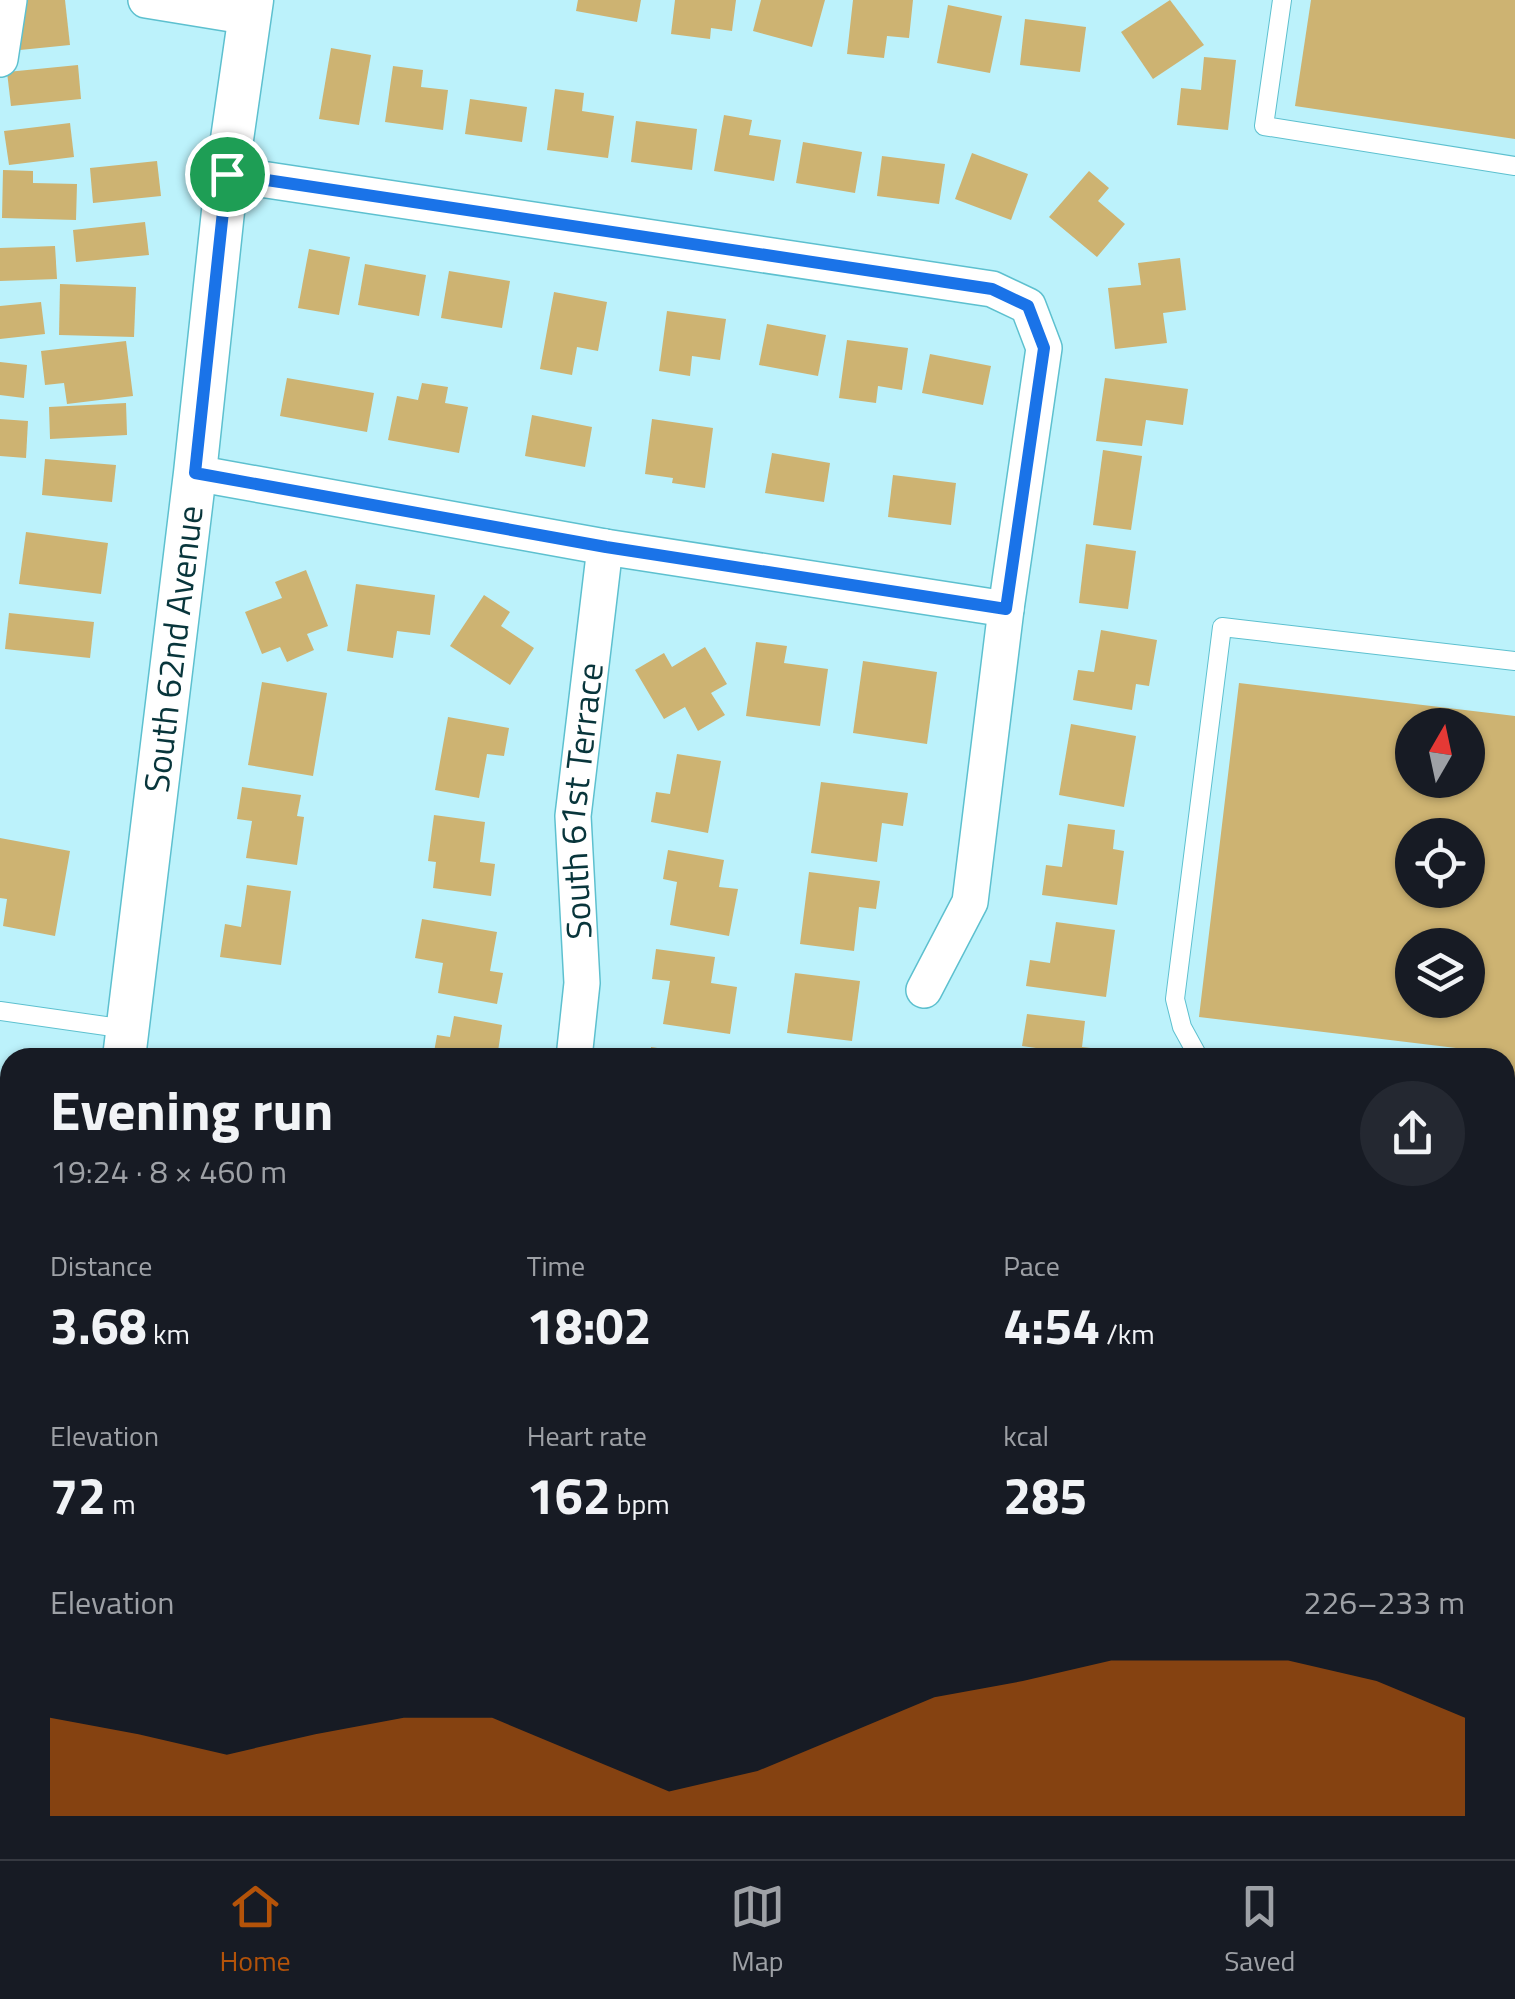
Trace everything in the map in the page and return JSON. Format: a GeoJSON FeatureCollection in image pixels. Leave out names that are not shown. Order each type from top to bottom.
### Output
{"type":"FeatureCollection","features":[{"type":"Feature","properties":{"kind":"street"},"geometry":{"type":"LineString","coordinates":[[0,59],[9,0]]}},
{"type":"Feature","properties":{"kind":"street"},"geometry":{"type":"LineString","coordinates":[[146,0],[251,8]]}},
{"type":"Feature","properties":{"kind":"street","name":"South 62nd Avenue"},"geometry":{"type":"LineString","coordinates":[[126,1043],[227,174],[251,8]]}},
{"type":"Feature","properties":{"kind":"street"},"geometry":{"type":"LineString","coordinates":[[227,174],[992,289],[1028,306],[1044,348],[1006,609],[970,902],[924,990]]}},
{"type":"Feature","properties":{"kind":"street"},"geometry":{"type":"LineString","coordinates":[[195,473],[606,547],[1006,609]]}},
{"type":"Feature","properties":{"kind":"street","name":"South 61st Terrace"},"geometry":{"type":"LineString","coordinates":[[575,1048],[582,983],[573,816],[606,547]]}},
{"type":"Feature","properties":{"kind":"lane"},"geometry":{"type":"LineString","coordinates":[[1282,0],[1264,126],[1515,166]]}},
{"type":"Feature","properties":{"kind":"lane"},"geometry":{"type":"LineString","coordinates":[[1194,1048],[1182,1027],[1175,999],[1222,627],[1515,661]]}},
{"type":"Feature","properties":{"kind":"lane"},"geometry":{"type":"LineString","coordinates":[[0,1011],[126,1043]]}},
{"type":"Feature","properties":{"kind":"building"},"geometry":{"type":"Polygon","coordinates":[[[15,0],[65,0],[70,45],[20,50],[15,0]]]}},
{"type":"Feature","properties":{"kind":"building"},"geometry":{"type":"Polygon","coordinates":[[[578,0],[641,0],[637,22],[576,11],[578,0]]]}},
{"type":"Feature","properties":{"kind":"building"},"geometry":{"type":"Polygon","coordinates":[[[675,0],[736,0],[732,31],[711,28],[710,39],[671,34],[675,0]]]}},
{"type":"Feature","properties":{"kind":"building"},"geometry":{"type":"Polygon","coordinates":[[[761,0],[825,0],[812,47],[753,31],[761,0]]]}},
{"type":"Feature","properties":{"kind":"building"},"geometry":{"type":"Polygon","coordinates":[[[853,0],[913,0],[909,38],[887,36],[884,58],[847,54],[853,0]]]}},
{"type":"Feature","properties":{"kind":"building"},"geometry":{"type":"Polygon","coordinates":[[[1170,0],[1204,45],[1153,79],[1121,32],[1170,0]]]}},
{"type":"Feature","properties":{"kind":"building"},"geometry":{"type":"Polygon","coordinates":[[[1311,0],[1515,0],[1515,139],[1295,106],[1311,0]]]}},
{"type":"Feature","properties":{"kind":"building"},"geometry":{"type":"Polygon","coordinates":[[[948,5],[1002,16],[990,73],[937,63],[948,5]]]}},
{"type":"Feature","properties":{"kind":"building"},"geometry":{"type":"Polygon","coordinates":[[[1025,19],[1086,27],[1080,72],[1020,65],[1025,19]]]}},
{"type":"Feature","properties":{"kind":"building"},"geometry":{"type":"Polygon","coordinates":[[[331,48],[371,55],[359,125],[319,119],[331,48]]]}},
{"type":"Feature","properties":{"kind":"building"},"geometry":{"type":"Polygon","coordinates":[[[1204,57],[1236,60],[1228,130],[1177,125],[1181,88],[1201,90],[1204,57]]]}},
{"type":"Feature","properties":{"kind":"building"},"geometry":{"type":"Polygon","coordinates":[[[78,65],[81,99],[11,106],[7,72],[78,65]]]}},
{"type":"Feature","properties":{"kind":"building"},"geometry":{"type":"Polygon","coordinates":[[[393,66],[423,70],[421,87],[448,90],[443,130],[385,122],[393,66]]]}},
{"type":"Feature","properties":{"kind":"building"},"geometry":{"type":"Polygon","coordinates":[[[555,89],[584,93],[582,111],[614,116],[608,158],[547,150],[555,89]]]}},
{"type":"Feature","properties":{"kind":"building"},"geometry":{"type":"Polygon","coordinates":[[[470,99],[527,107],[522,142],[465,134],[470,99]]]}},
{"type":"Feature","properties":{"kind":"building"},"geometry":{"type":"Polygon","coordinates":[[[724,115],[752,120],[749,135],[781,140],[774,181],[714,171],[724,115]]]}},
{"type":"Feature","properties":{"kind":"building"},"geometry":{"type":"Polygon","coordinates":[[[636,121],[697,129],[692,170],[631,162],[636,121]]]}},
{"type":"Feature","properties":{"kind":"building"},"geometry":{"type":"Polygon","coordinates":[[[70,123],[74,157],[9,165],[4,131],[70,123]]]}},
{"type":"Feature","properties":{"kind":"building"},"geometry":{"type":"Polygon","coordinates":[[[803,142],[862,152],[855,193],[796,183],[803,142]]]}},
{"type":"Feature","properties":{"kind":"building"},"geometry":{"type":"Polygon","coordinates":[[[972,153],[1028,174],[1011,220],[955,199],[972,153]]]}},
{"type":"Feature","properties":{"kind":"building"},"geometry":{"type":"Polygon","coordinates":[[[882,156],[945,164],[939,204],[877,196],[882,156]]]}},
{"type":"Feature","properties":{"kind":"building"},"geometry":{"type":"Polygon","coordinates":[[[157,161],[161,196],[93,203],[90,168],[157,161]]]}},
{"type":"Feature","properties":{"kind":"building"},"geometry":{"type":"Polygon","coordinates":[[[3,170],[33,171],[33,183],[77,184],[76,220],[2,218],[3,170]]]}},
{"type":"Feature","properties":{"kind":"building"},"geometry":{"type":"Polygon","coordinates":[[[1089,171],[1109,188],[1098,201],[1125,224],[1097,257],[1049,217],[1089,171]]]}},
{"type":"Feature","properties":{"kind":"building"},"geometry":{"type":"Polygon","coordinates":[[[145,222],[149,255],[76,262],[73,230],[145,222]]]}},
{"type":"Feature","properties":{"kind":"building"},"geometry":{"type":"Polygon","coordinates":[[[55,246],[57,279],[0,281],[0,248],[55,246]]]}},
{"type":"Feature","properties":{"kind":"building"},"geometry":{"type":"Polygon","coordinates":[[[309,249],[350,257],[339,315],[298,308],[309,249]]]}},
{"type":"Feature","properties":{"kind":"building"},"geometry":{"type":"Polygon","coordinates":[[[1180,258],[1186,310],[1163,313],[1167,343],[1115,349],[1108,288],[1141,285],[1138,263],[1180,258]]]}},
{"type":"Feature","properties":{"kind":"building"},"geometry":{"type":"Polygon","coordinates":[[[365,264],[426,275],[419,316],[358,305],[365,264]]]}},
{"type":"Feature","properties":{"kind":"building"},"geometry":{"type":"Polygon","coordinates":[[[449,271],[510,281],[502,328],[441,318],[449,271]]]}},
{"type":"Feature","properties":{"kind":"building"},"geometry":{"type":"Polygon","coordinates":[[[60,284],[136,287],[134,337],[59,335],[60,284]]]}},
{"type":"Feature","properties":{"kind":"building"},"geometry":{"type":"Polygon","coordinates":[[[554,292],[607,302],[598,351],[577,347],[572,375],[540,369],[554,292]]]}},
{"type":"Feature","properties":{"kind":"building"},"geometry":{"type":"Polygon","coordinates":[[[41,302],[45,334],[0,339],[0,306],[41,302]]]}},
{"type":"Feature","properties":{"kind":"building"},"geometry":{"type":"Polygon","coordinates":[[[667,311],[726,319],[720,360],[692,356],[690,376],[659,371],[667,311]]]}},
{"type":"Feature","properties":{"kind":"building"},"geometry":{"type":"Polygon","coordinates":[[[767,324],[826,335],[818,376],[759,365],[767,324]]]}},
{"type":"Feature","properties":{"kind":"building"},"geometry":{"type":"Polygon","coordinates":[[[847,340],[908,348],[902,390],[878,386],[876,403],[839,398],[847,340]]]}},
{"type":"Feature","properties":{"kind":"building"},"geometry":{"type":"Polygon","coordinates":[[[126,341],[133,396],[67,404],[64,383],[45,385],[41,351],[126,341]]]}},
{"type":"Feature","properties":{"kind":"building"},"geometry":{"type":"Polygon","coordinates":[[[930,354],[991,366],[983,405],[922,393],[930,354]]]}},
{"type":"Feature","properties":{"kind":"building"},"geometry":{"type":"Polygon","coordinates":[[[0,362],[27,365],[24,398],[0,395],[0,362]]]}},
{"type":"Feature","properties":{"kind":"building"},"geometry":{"type":"Polygon","coordinates":[[[287,378],[374,393],[367,432],[280,416],[287,378]]]}},
{"type":"Feature","properties":{"kind":"building"},"geometry":{"type":"Polygon","coordinates":[[[1105,378],[1188,389],[1183,425],[1146,420],[1142,446],[1096,441],[1105,378]]]}},
{"type":"Feature","properties":{"kind":"building"},"geometry":{"type":"Polygon","coordinates":[[[422,383],[448,387],[445,403],[468,407],[459,453],[388,440],[397,396],[418,400],[422,383]]]}},
{"type":"Feature","properties":{"kind":"building"},"geometry":{"type":"Polygon","coordinates":[[[126,403],[127,435],[50,439],[49,407],[126,403]]]}},
{"type":"Feature","properties":{"kind":"building"},"geometry":{"type":"Polygon","coordinates":[[[532,415],[592,427],[585,467],[525,456],[532,415]]]}},
{"type":"Feature","properties":{"kind":"building"},"geometry":{"type":"Polygon","coordinates":[[[0,419],[28,421],[26,458],[0,456],[0,419]]]}},
{"type":"Feature","properties":{"kind":"building"},"geometry":{"type":"Polygon","coordinates":[[[652,419],[713,428],[705,488],[645,474],[652,419]]]}},
{"type":"Feature","properties":{"kind":"building"},"geometry":{"type":"Polygon","coordinates":[[[1103,450],[1142,456],[1131,530],[1093,525],[1103,450]]]}},
{"type":"Feature","properties":{"kind":"building"},"geometry":{"type":"Polygon","coordinates":[[[772,453],[830,463],[824,502],[765,493],[772,453]]]}},
{"type":"Feature","properties":{"kind":"building"},"geometry":{"type":"Polygon","coordinates":[[[45,459],[116,465],[112,502],[42,495],[45,459]]]}},
{"type":"Feature","properties":{"kind":"building"},"geometry":{"type":"Polygon","coordinates":[[[893,475],[956,483],[951,525],[888,517],[893,475]]]}},
{"type":"Feature","properties":{"kind":"building"},"geometry":{"type":"Polygon","coordinates":[[[26,532],[108,543],[101,594],[19,584],[26,532]]]}},
{"type":"Feature","properties":{"kind":"building"},"geometry":{"type":"Polygon","coordinates":[[[1086,544],[1136,551],[1128,609],[1079,603],[1086,544]]]}},
{"type":"Feature","properties":{"kind":"building"},"geometry":{"type":"Polygon","coordinates":[[[306,570],[328,626],[307,634],[314,650],[287,662],[280,647],[262,654],[245,612],[282,598],[275,582],[306,570]]]}},
{"type":"Feature","properties":{"kind":"building"},"geometry":{"type":"Polygon","coordinates":[[[356,584],[435,595],[430,635],[397,631],[393,658],[347,651],[356,584]]]}},
{"type":"Feature","properties":{"kind":"building"},"geometry":{"type":"Polygon","coordinates":[[[484,595],[510,612],[501,626],[534,648],[510,685],[450,646],[484,595]]]}},
{"type":"Feature","properties":{"kind":"building"},"geometry":{"type":"Polygon","coordinates":[[[9,613],[94,622],[90,658],[5,649],[9,613]]]}},
{"type":"Feature","properties":{"kind":"building"},"geometry":{"type":"Polygon","coordinates":[[[1101,630],[1157,640],[1149,686],[1136,684],[1132,710],[1073,700],[1078,670],[1094,672],[1101,630]]]}},
{"type":"Feature","properties":{"kind":"building"},"geometry":{"type":"Polygon","coordinates":[[[756,642],[787,646],[784,663],[828,669],[820,726],[746,716],[756,642]]]}},
{"type":"Feature","properties":{"kind":"building"},"geometry":{"type":"Polygon","coordinates":[[[705,647],[727,684],[711,693],[725,715],[698,731],[685,707],[664,719],[635,670],[664,653],[672,667],[705,647]]]}},
{"type":"Feature","properties":{"kind":"building"},"geometry":{"type":"Polygon","coordinates":[[[863,661],[937,672],[927,744],[853,733],[863,661]]]}},
{"type":"Feature","properties":{"kind":"building"},"geometry":{"type":"Polygon","coordinates":[[[262,682],[327,693],[313,776],[248,765],[262,682]]]}},
{"type":"Feature","properties":{"kind":"building"},"geometry":{"type":"Polygon","coordinates":[[[1239,683],[1448,708],[1395,708],[1395,798],[1485,798],[1485,712],[1515,716],[1515,1048],[1456,1048],[1199,1017],[1239,683]]]}},
{"type":"Feature","properties":{"kind":"building"},"geometry":{"type":"Polygon","coordinates":[[[448,717],[509,728],[504,756],[487,754],[479,798],[435,790],[448,717]]]}},
{"type":"Feature","properties":{"kind":"building"},"geometry":{"type":"Polygon","coordinates":[[[1071,724],[1136,736],[1124,807],[1059,795],[1071,724]]]}},
{"type":"Feature","properties":{"kind":"building"},"geometry":{"type":"Polygon","coordinates":[[[677,754],[721,761],[708,833],[651,822],[656,792],[670,794],[677,754]]]}},
{"type":"Feature","properties":{"kind":"building"},"geometry":{"type":"Polygon","coordinates":[[[821,782],[908,793],[903,826],[882,823],[877,862],[811,853],[821,782]]]}},
{"type":"Feature","properties":{"kind":"building"},"geometry":{"type":"Polygon","coordinates":[[[242,787],[301,795],[297,816],[304,817],[297,865],[246,858],[252,821],[237,819],[242,787]]]}},
{"type":"Feature","properties":{"kind":"building"},"geometry":{"type":"Polygon","coordinates":[[[434,815],[485,822],[480,862],[495,864],[491,896],[433,888],[436,862],[428,861],[434,815]]]}},
{"type":"Feature","properties":{"kind":"building"},"geometry":{"type":"Polygon","coordinates":[[[1068,824],[1115,830],[1113,849],[1124,851],[1117,905],[1042,895],[1046,865],[1062,867],[1068,824]]]}},
{"type":"Feature","properties":{"kind":"building"},"geometry":{"type":"Polygon","coordinates":[[[0,838],[70,851],[55,936],[3,926],[7,899],[0,898],[0,838]]]}},
{"type":"Feature","properties":{"kind":"building"},"geometry":{"type":"Polygon","coordinates":[[[668,850],[724,860],[719,887],[738,889],[729,936],[670,925],[677,882],[663,879],[668,850]]]}},
{"type":"Feature","properties":{"kind":"building"},"geometry":{"type":"Polygon","coordinates":[[[809,872],[880,881],[876,909],[859,907],[854,951],[800,944],[809,872]]]}},
{"type":"Feature","properties":{"kind":"building"},"geometry":{"type":"Polygon","coordinates":[[[247,885],[291,891],[281,965],[220,957],[225,924],[241,927],[247,885]]]}},
{"type":"Feature","properties":{"kind":"building"},"geometry":{"type":"Polygon","coordinates":[[[422,919],[497,932],[490,971],[503,973],[497,1004],[438,993],[443,963],[415,958],[422,919]]]}},
{"type":"Feature","properties":{"kind":"building"},"geometry":{"type":"Polygon","coordinates":[[[1056,922],[1115,930],[1106,997],[1026,986],[1030,960],[1050,963],[1056,922]]]}},
{"type":"Feature","properties":{"kind":"building"},"geometry":{"type":"Polygon","coordinates":[[[656,949],[715,957],[711,983],[737,987],[730,1034],[663,1024],[670,981],[652,979],[656,949]]]}},
{"type":"Feature","properties":{"kind":"building"},"geometry":{"type":"Polygon","coordinates":[[[795,973],[860,981],[852,1041],[787,1033],[795,973]]]}},
{"type":"Feature","properties":{"kind":"building"},"geometry":{"type":"Polygon","coordinates":[[[1027,1014],[1085,1021],[1082,1047],[1090,1048],[1036,1048],[1022,1046],[1027,1014]]]}},
{"type":"Feature","properties":{"kind":"building"},"geometry":{"type":"Polygon","coordinates":[[[454,1016],[502,1025],[499,1048],[435,1048],[437,1035],[450,1037],[454,1016]]]}},
{"type":"Feature","properties":{"kind":"route"},"geometry":{"type":"LineString","coordinates":[[227,174],[992,289],[1028,306],[1044,348],[1006,609],[606,547],[195,473],[227,174]]}}]}
